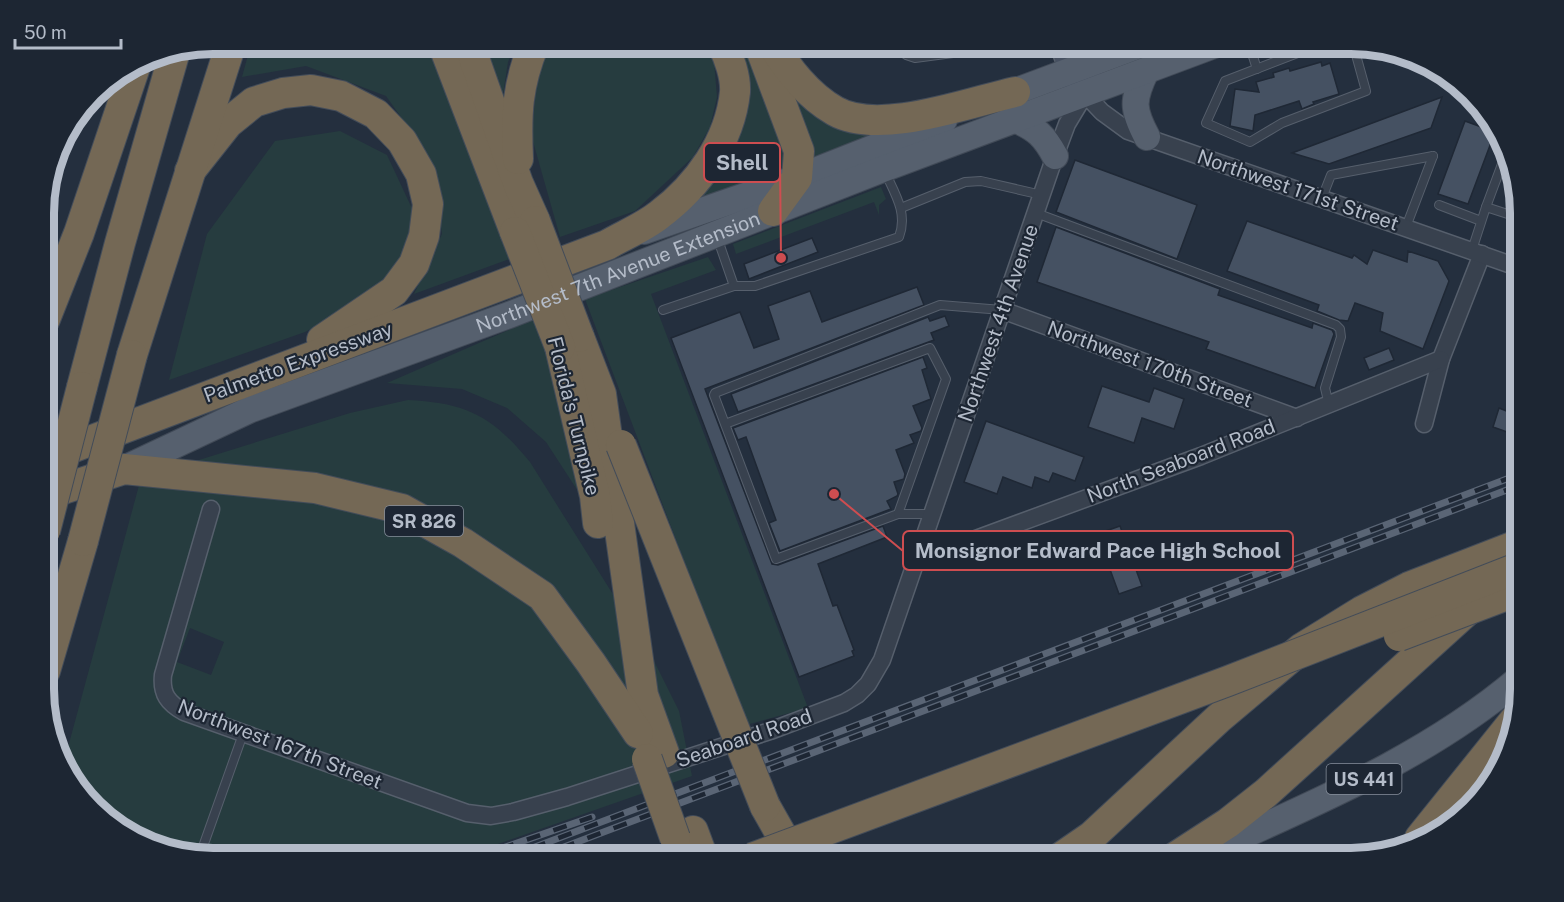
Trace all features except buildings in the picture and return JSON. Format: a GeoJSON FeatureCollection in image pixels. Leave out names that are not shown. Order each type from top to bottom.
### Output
{"type":"FeatureCollection","features":[{"type":"Feature","properties":{"kind":"highway"},"geometry":{"type":"LineString","coordinates":[[54,640],[83,541],[132,355],[228,54]]}},
{"type":"Feature","properties":{"kind":"highway"},"geometry":{"type":"LineString","coordinates":[[447,54],[525,227]]}},
{"type":"Feature","properties":{"kind":"highway"},"geometry":{"type":"LineString","coordinates":[[473,54],[518,183]]}},
{"type":"Feature","properties":{"kind":"highway","name":"SR 826"},"geometry":{"type":"LineString","coordinates":[[530,54],[523,72],[517,105],[518,183],[525,227],[570,342],[601,394],[650,748]]}},
{"type":"Feature","properties":{"kind":"highway","name":"Palmetto Expressway"},"geometry":{"type":"LineString","coordinates":[[54,455],[607,244],[659,215],[687,189],[711,161],[727,126],[735,90],[727,54]]}},
{"type":"Feature","properties":{"kind":"highway"},"geometry":{"type":"LineString","coordinates":[[763,54],[799,151],[797,178],[773,211]]}},
{"type":"Feature","properties":{"kind":"highway"},"geometry":{"type":"LineString","coordinates":[[780,54],[807,90],[836,111],[870,121],[1016,106]]}},
{"type":"Feature","properties":{"kind":"highway"},"geometry":{"type":"LineString","coordinates":[[54,496],[120,243],[173,59]]}},
{"type":"Feature","properties":{"kind":"highway"},"geometry":{"type":"LineString","coordinates":[[54,297],[79,232],[132,76]]}},
{"type":"Feature","properties":{"kind":"highway"},"geometry":{"type":"LineString","coordinates":[[190,171],[228,123],[255,102],[283,93],[311,90],[341,96],[376,114],[402,141],[421,174],[428,204],[424,236],[414,264],[394,291],[279,369]]}},
{"type":"Feature","properties":{"kind":"highway","name":"Florida's Turnpike"},"geometry":{"type":"LineString","coordinates":[[570,342],[595,495],[606,587],[650,748]]}},
{"type":"Feature","properties":{"kind":"highway"},"geometry":{"type":"LineString","coordinates":[[601,394],[765,806],[782,836],[793,848]]}},
{"type":"Feature","properties":{"kind":"highway","name":"SR 826"},"geometry":{"type":"LineString","coordinates":[[54,492],[124,469],[315,488],[402,509],[463,543],[542,596],[650,748],[689,846]]}},
{"type":"Feature","properties":{"kind":"highway"},"geometry":{"type":"LineString","coordinates":[[1075,848],[1092,836],[1219,718],[1302,648],[1362,611],[1401,591],[1510,547]]}},
{"type":"Feature","properties":{"kind":"highway"},"geometry":{"type":"LineString","coordinates":[[779,848],[1228,681],[1510,572]]}},
{"type":"Feature","properties":{"kind":"highway"},"geometry":{"type":"LineString","coordinates":[[1189,848],[1266,793],[1481,599],[1510,576]]}},
{"type":"Feature","properties":{"kind":"highway"},"geometry":{"type":"LineString","coordinates":[[829,848],[1510,594]]}},
{"type":"Feature","properties":{"kind":"highway"},"geometry":{"type":"LineString","coordinates":[[1429,827],[1503,734]]}},
{"type":"Feature","properties":{"kind":"main road","name":"Northwest 7th Avenue Extension"},"geometry":{"type":"LineString","coordinates":[[124,469],[249,410],[509,315],[883,169],[1016,106],[1082,59],[1099,54]]}},
{"type":"Feature","properties":{"kind":"main road","name":"Northwest 7th Avenue Extension"},"geometry":{"type":"LineString","coordinates":[[607,244],[1016,106],[1085,94],[1191,54]]}},
{"type":"Feature","properties":{"kind":"main road"},"geometry":{"type":"LineString","coordinates":[[1146,71],[1138,88],[1135,109],[1147,137]]}},
{"type":"Feature","properties":{"kind":"main road"},"geometry":{"type":"LineString","coordinates":[[1016,106],[1031,126],[1040,132],[1055,156]]}},
{"type":"Feature","properties":{"kind":"main road","name":"US 441"},"geometry":{"type":"LineString","coordinates":[[1216,848],[1321,800],[1407,757],[1469,718],[1510,686]]}},
{"type":"Feature","properties":{"kind":"street"},"geometry":{"type":"LineString","coordinates":[[1082,59],[1085,94]]}},
{"type":"Feature","properties":{"kind":"street","name":"Northwest 171st Street"},"geometry":{"type":"LineString","coordinates":[[1085,94],[1102,112],[1128,131],[1510,264]]}},
{"type":"Feature","properties":{"kind":"street","name":"Northwest 4th Avenue"},"geometry":{"type":"LineString","coordinates":[[919,555],[1055,156],[1067,124],[1085,94]]}},
{"type":"Feature","properties":{"kind":"street"},"geometry":{"type":"LineString","coordinates":[[1424,424],[1441,359],[1477,252]]}},
{"type":"Feature","properties":{"kind":"street","name":"Northwest 170th Street"},"geometry":{"type":"LineString","coordinates":[[1002,310],[1297,417]]}},
{"type":"Feature","properties":{"kind":"street","name":"North Seaboard Road"},"geometry":{"type":"LineString","coordinates":[[919,555],[957,546],[1125,482],[1201,456],[1441,359]]}},
{"type":"Feature","properties":{"kind":"street","name":"Northwest 167th Street"},"geometry":{"type":"LineString","coordinates":[[211,508],[168,656],[162,687],[166,699],[174,706],[243,734],[435,802],[480,815]]}},
{"type":"Feature","properties":{"kind":"street","name":"Seaboard Road"},"geometry":{"type":"LineString","coordinates":[[480,815],[491,816],[513,812],[567,796],[770,731],[844,703],[868,684],[882,660],[919,555]]}},
{"type":"Feature","properties":{"kind":"lane"},"geometry":{"type":"LineString","coordinates":[[906,54],[915,58],[946,54]]}},
{"type":"Feature","properties":{"kind":"lane"},"geometry":{"type":"LineString","coordinates":[[1252,54],[1257,69]]}},
{"type":"Feature","properties":{"kind":"lane"},"geometry":{"type":"LineString","coordinates":[[1295,54],[1225,81],[1206,123],[1250,142],[1282,123],[1366,91],[1356,54]]}},
{"type":"Feature","properties":{"kind":"lane"},"geometry":{"type":"LineString","coordinates":[[1322,198],[1331,176],[1433,156],[1406,227]]}},
{"type":"Feature","properties":{"kind":"lane"},"geometry":{"type":"LineString","coordinates":[[1477,252],[1481,221],[1502,163]]}},
{"type":"Feature","properties":{"kind":"lane"},"geometry":{"type":"LineString","coordinates":[[663,310],[734,286],[755,286],[899,237],[904,225],[901,208],[883,169]]}},
{"type":"Feature","properties":{"kind":"lane"},"geometry":{"type":"LineString","coordinates":[[901,208],[965,182],[981,181],[1042,195]]}},
{"type":"Feature","properties":{"kind":"lane"},"geometry":{"type":"LineString","coordinates":[[1439,205],[1481,221]]}},
{"type":"Feature","properties":{"kind":"lane"},"geometry":{"type":"LineString","coordinates":[[1486,207],[1510,215]]}},
{"type":"Feature","properties":{"kind":"lane"},"geometry":{"type":"LineString","coordinates":[[1036,213],[1336,325],[1340,329],[1341,337],[1325,388],[1329,405]]}},
{"type":"Feature","properties":{"kind":"lane"},"geometry":{"type":"LineString","coordinates":[[716,234],[734,286]]}},
{"type":"Feature","properties":{"kind":"lane"},"geometry":{"type":"LineString","coordinates":[[933,514],[898,514],[776,559],[714,395],[716,392],[940,305],[1002,310]]}},
{"type":"Feature","properties":{"kind":"lane"},"geometry":{"type":"LineString","coordinates":[[725,424],[930,348],[946,379],[898,514]]}},
{"type":"Feature","properties":{"kind":"lane"},"geometry":{"type":"LineString","coordinates":[[203,848],[243,734]]}},
{"type":"Feature","properties":{"kind":"green space"},"geometry":{"type":"Polygon","coordinates":[[[248,54],[432,54],[512,258],[414,294],[442,234],[430,158],[386,96],[306,66],[242,77],[248,54]]]}},
{"type":"Feature","properties":{"kind":"green space"},"geometry":{"type":"Polygon","coordinates":[[[484,54],[512,54],[508,62],[502,101],[484,54]]]}},
{"type":"Feature","properties":{"kind":"green space"},"geometry":{"type":"Polygon","coordinates":[[[545,54],[709,54],[714,61],[717,97],[710,127],[693,157],[635,211],[560,237],[532,138],[537,68],[545,54]]]}},
{"type":"Feature","properties":{"kind":"green space"},"geometry":{"type":"Polygon","coordinates":[[[736,54],[753,54],[791,162],[681,212],[724,162],[736,54]]]}},
{"type":"Feature","properties":{"kind":"green space"},"geometry":{"type":"Polygon","coordinates":[[[776,66],[868,131],[873,137],[812,157],[776,66]]]}},
{"type":"Feature","properties":{"kind":"green space"},"geometry":{"type":"Polygon","coordinates":[[[340,131],[387,155],[416,217],[394,286],[305,332],[169,380],[207,234],[275,141],[340,131]]]}},
{"type":"Feature","properties":{"kind":"green space"},"geometry":{"type":"Polygon","coordinates":[[[881,187],[886,199],[879,205],[879,215],[874,202],[736,254],[733,244],[881,187]]]}},
{"type":"Feature","properties":{"kind":"green space"},"geometry":{"type":"Polygon","coordinates":[[[708,257],[716,270],[651,294],[808,708],[746,725],[585,299],[708,257]]]}},
{"type":"Feature","properties":{"kind":"green space"},"geometry":{"type":"Polygon","coordinates":[[[534,319],[630,571],[546,442],[507,408],[462,389],[387,383],[534,319]]]}},
{"type":"Feature","properties":{"kind":"green space"},"geometry":{"type":"Polygon","coordinates":[[[408,400],[447,404],[477,415],[503,433],[530,462],[651,655],[679,711],[692,776],[487,848],[192,847],[172,843],[133,827],[108,809],[93,794],[67,752],[141,478],[350,413],[408,400]],[[190,628],[177,662],[211,675],[224,642],[190,628]]]}},
{"type":"Feature","properties":{"kind":"railway"},"geometry":{"type":"LineString","coordinates":[[532,848],[1510,478]]}},
{"type":"Feature","properties":{"kind":"railway"},"geometry":{"type":"LineString","coordinates":[[561,848],[1510,489]]}},
{"type":"Feature","properties":{"kind":"railway"},"geometry":{"type":"LineString","coordinates":[[503,848],[592,817]]}},
{"type":"Feature","properties":{"kind":"place","name":"Shell"},"geometry":{"type":"Point","coordinates":[781,258]}},
{"type":"Feature","properties":{"kind":"place","name":"Monsignor Edward Pace High School"},"geometry":{"type":"Point","coordinates":[834,494]}}]}
